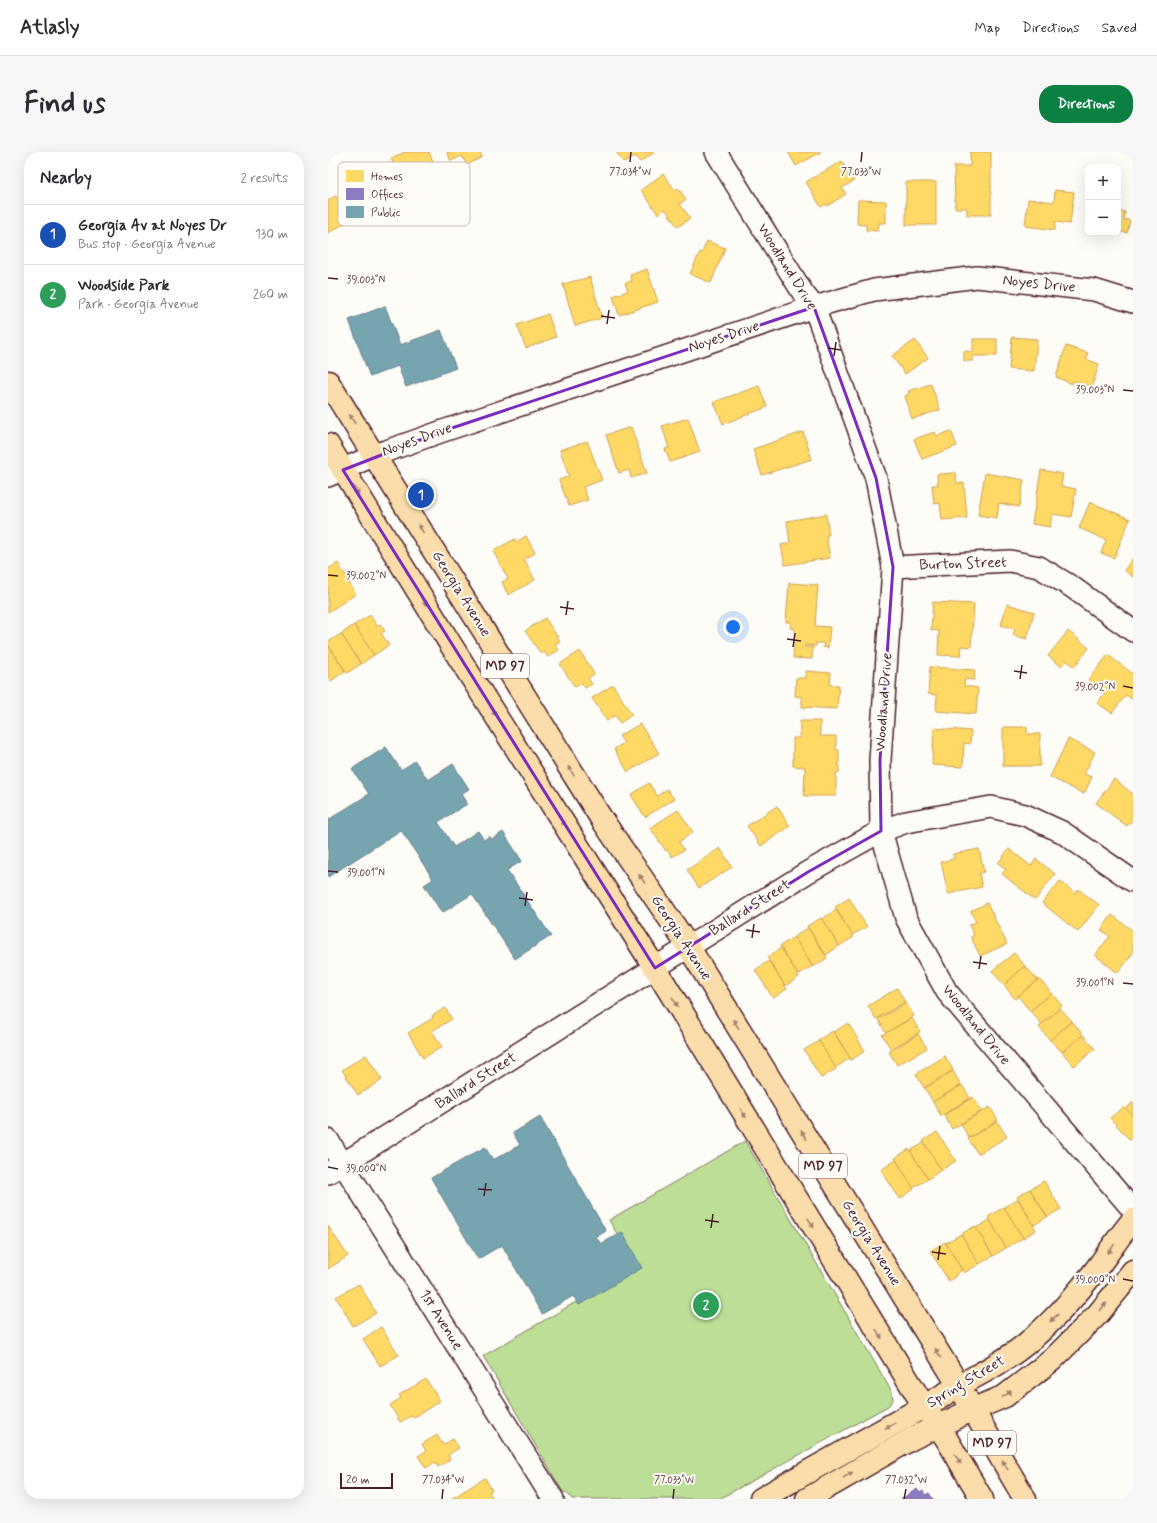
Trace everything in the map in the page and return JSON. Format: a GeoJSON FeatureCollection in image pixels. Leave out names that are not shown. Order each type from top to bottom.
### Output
{"type":"FeatureCollection","features":[{"type":"Feature","properties":{"kind":"main road","name":"Georgia Avenue"},"geometry":{"type":"LineString","coordinates":[[328,382],[601,818],[688,946],[958,1386],[1025,1499]]}},
{"type":"Feature","properties":{"kind":"main road","name":"MD 97"},"geometry":{"type":"LineString","coordinates":[[328,445],[335,473],[455,652],[655,968],[982,1499]]}},
{"type":"Feature","properties":{"kind":"main road","name":"Spring Street"},"geometry":{"type":"LineString","coordinates":[[761,1499],[985,1372],[1026,1344],[1063,1309],[1100,1264],[1122,1232],[1133,1220]]}},
{"type":"Feature","properties":{"kind":"main road","name":"Spring Street"},"geometry":{"type":"LineString","coordinates":[[807,1499],[913,1438],[1005,1396],[1052,1360],[1098,1314],[1133,1271]]}},
{"type":"Feature","properties":{"kind":"street","name":"Woodland Drive"},"geometry":{"type":"LineString","coordinates":[[716,152],[803,294],[814,307],[876,478],[893,567],[880,760],[881,831],[906,918],[947,992],[1133,1210]]}},
{"type":"Feature","properties":{"kind":"street","name":"Noyes Drive"},"geometry":{"type":"LineString","coordinates":[[335,473],[375,455],[443,430],[814,307],[874,290],[977,277],[1094,290],[1133,302]]}},
{"type":"Feature","properties":{"kind":"street","name":"Burton Street"},"geometry":{"type":"LineString","coordinates":[[893,567],[1010,561],[1040,567],[1072,587],[1133,631]]}},
{"type":"Feature","properties":{"kind":"street","name":"Ballard Street"},"geometry":{"type":"LineString","coordinates":[[336,1169],[688,946],[808,872],[881,831],[906,822],[991,807],[1025,815],[1062,832],[1133,881]]}},
{"type":"Feature","properties":{"kind":"street","name":"1st Avenue"},"geometry":{"type":"LineString","coordinates":[[328,1140],[336,1169],[554,1499]]}},
{"type":"Feature","properties":{"kind":"highlighted area"},"geometry":{"type":"Polygon","coordinates":[[[814,307],[876,478],[893,567],[880,760],[881,831],[808,872],[655,968],[343,470],[443,431],[814,307]]]}},
{"type":"Feature","properties":{"kind":"green space"},"geometry":{"type":"Polygon","coordinates":[[[745,1141],[892,1392],[893,1400],[888,1406],[719,1499],[572,1499],[567,1493],[563,1492],[483,1356],[636,1267],[609,1220],[745,1141]]]}},
{"type":"Feature","properties":{"kind":"building: Homes"},"geometry":{"type":"Polygon","coordinates":[[[405,152],[429,152],[433,162],[393,162],[391,158],[405,152]]]}},
{"type":"Feature","properties":{"kind":"building: Homes"},"geometry":{"type":"Polygon","coordinates":[[[447,152],[480,152],[482,157],[470,163],[470,162],[465,162],[462,156],[451,161],[447,152]]]}},
{"type":"Feature","properties":{"kind":"building: Homes"},"geometry":{"type":"Polygon","coordinates":[[[616,152],[655,152],[640,162],[635,156],[624,163],[616,152]]]}},
{"type":"Feature","properties":{"kind":"building: Homes"},"geometry":{"type":"Polygon","coordinates":[[[788,152],[821,152],[796,166],[788,152]]]}},
{"type":"Feature","properties":{"kind":"building: Homes"},"geometry":{"type":"Polygon","coordinates":[[[970,152],[991,152],[991,215],[967,215],[967,208],[955,208],[954,166],[970,166],[970,152]]]}},
{"type":"Feature","properties":{"kind":"building: Homes"},"geometry":{"type":"Polygon","coordinates":[[[842,161],[854,181],[842,188],[846,194],[827,206],[826,204],[821,207],[806,182],[842,161]]]}},
{"type":"Feature","properties":{"kind":"building: Homes"},"geometry":{"type":"Polygon","coordinates":[[[663,174],[675,190],[678,188],[686,199],[680,204],[690,218],[678,227],[665,209],[658,214],[641,190],[663,174]]]}},
{"type":"Feature","properties":{"kind":"building: Homes"},"geometry":{"type":"Polygon","coordinates":[[[906,182],[936,182],[936,225],[906,225],[906,182]]]}},
{"type":"Feature","properties":{"kind":"building: Homes"},"geometry":{"type":"Polygon","coordinates":[[[1055,190],[1074,192],[1070,224],[1055,222],[1055,230],[1025,226],[1028,199],[1054,202],[1055,190]]]}},
{"type":"Feature","properties":{"kind":"building: Homes"},"geometry":{"type":"Polygon","coordinates":[[[336,196],[338,200],[338,226],[340,226],[328,233],[328,200],[336,196]]]}},
{"type":"Feature","properties":{"kind":"building: Homes"},"geometry":{"type":"Polygon","coordinates":[[[858,200],[886,201],[886,223],[879,223],[878,231],[866,230],[866,225],[857,224],[858,200]]]}},
{"type":"Feature","properties":{"kind":"building: Homes"},"geometry":{"type":"Polygon","coordinates":[[[1121,211],[1125,212],[1124,219],[1130,221],[1127,233],[1121,232],[1121,211]]]}},
{"type":"Feature","properties":{"kind":"building: Homes"},"geometry":{"type":"Polygon","coordinates":[[[707,241],[725,248],[711,283],[690,274],[707,241]]]}},
{"type":"Feature","properties":{"kind":"building: Homes"},"geometry":{"type":"Polygon","coordinates":[[[647,269],[658,302],[619,315],[613,296],[628,291],[625,283],[632,281],[630,275],[647,269]]]}},
{"type":"Feature","properties":{"kind":"building: Homes"},"geometry":{"type":"Polygon","coordinates":[[[590,277],[602,318],[575,326],[563,284],[590,277]]]}},
{"type":"Feature","properties":{"kind":"building: Homes"},"geometry":{"type":"Polygon","coordinates":[[[548,314],[556,337],[526,348],[517,325],[548,314]]]}},
{"type":"Feature","properties":{"kind":"building: Homes"},"geometry":{"type":"Polygon","coordinates":[[[1012,337],[1037,339],[1034,371],[1009,369],[1012,337]]]}},
{"type":"Feature","properties":{"kind":"building: Homes"},"geometry":{"type":"Polygon","coordinates":[[[973,339],[997,339],[997,356],[973,356],[973,361],[964,361],[964,351],[973,352],[973,339]]]}},
{"type":"Feature","properties":{"kind":"building: Homes"},"geometry":{"type":"Polygon","coordinates":[[[915,340],[928,358],[905,374],[892,356],[915,340]]]}},
{"type":"Feature","properties":{"kind":"building: Homes"},"geometry":{"type":"Polygon","coordinates":[[[1066,346],[1088,353],[1086,359],[1099,364],[1092,387],[1073,381],[1072,384],[1056,377],[1066,346]]]}},
{"type":"Feature","properties":{"kind":"building: Homes"},"geometry":{"type":"Polygon","coordinates":[[[931,384],[940,410],[912,419],[905,396],[909,394],[908,391],[931,384]]]}},
{"type":"Feature","properties":{"kind":"building: Homes"},"geometry":{"type":"Polygon","coordinates":[[[759,386],[767,407],[723,424],[714,402],[759,386]]]}},
{"type":"Feature","properties":{"kind":"building: Homes"},"geometry":{"type":"Polygon","coordinates":[[[688,418],[700,452],[670,462],[665,449],[669,448],[662,426],[688,418]]]}},
{"type":"Feature","properties":{"kind":"building: Homes"},"geometry":{"type":"Polygon","coordinates":[[[631,427],[647,473],[631,478],[629,470],[619,473],[606,435],[631,427]]]}},
{"type":"Feature","properties":{"kind":"building: Homes"},"geometry":{"type":"Polygon","coordinates":[[[951,431],[957,446],[922,459],[914,439],[935,432],[937,436],[951,431]]]}},
{"type":"Feature","properties":{"kind":"building: Homes"},"geometry":{"type":"Polygon","coordinates":[[[803,432],[812,459],[762,475],[753,449],[803,432]]]}},
{"type":"Feature","properties":{"kind":"building: Homes"},"geometry":{"type":"Polygon","coordinates":[[[587,441],[602,480],[583,487],[588,500],[569,506],[559,480],[569,476],[560,450],[587,441]]]}},
{"type":"Feature","properties":{"kind":"building: Homes"},"geometry":{"type":"Polygon","coordinates":[[[1041,470],[1063,474],[1061,486],[1076,489],[1071,517],[1052,514],[1050,527],[1032,524],[1041,470]]]}},
{"type":"Feature","properties":{"kind":"building: Homes"},"geometry":{"type":"Polygon","coordinates":[[[956,473],[957,483],[964,483],[967,518],[942,520],[940,503],[934,504],[932,485],[938,485],[937,474],[956,473]]]}},
{"type":"Feature","properties":{"kind":"building: Homes"},"geometry":{"type":"Polygon","coordinates":[[[985,473],[1024,480],[1019,507],[999,503],[997,518],[978,515],[985,473]]]}},
{"type":"Feature","properties":{"kind":"building: Homes"},"geometry":{"type":"Polygon","coordinates":[[[1090,502],[1130,519],[1114,558],[1101,553],[1106,540],[1079,528],[1090,502]]]}},
{"type":"Feature","properties":{"kind":"building: Homes"},"geometry":{"type":"Polygon","coordinates":[[[826,514],[829,535],[826,535],[830,558],[785,565],[781,545],[790,543],[787,521],[826,514]]]}},
{"type":"Feature","properties":{"kind":"building: Homes"},"geometry":{"type":"Polygon","coordinates":[[[526,536],[535,553],[524,559],[535,580],[508,595],[502,582],[508,579],[493,551],[515,539],[516,542],[526,536]]]}},
{"type":"Feature","properties":{"kind":"building: Homes"},"geometry":{"type":"Polygon","coordinates":[[[1133,558],[1133,577],[1124,570],[1133,558]]]}},
{"type":"Feature","properties":{"kind":"building: Homes"},"geometry":{"type":"Polygon","coordinates":[[[338,563],[345,575],[349,572],[354,580],[349,583],[356,594],[328,612],[328,569],[338,563]]]}},
{"type":"Feature","properties":{"kind":"building: Homes"},"geometry":{"type":"Polygon","coordinates":[[[789,583],[818,585],[815,626],[830,627],[828,648],[823,647],[824,643],[816,643],[816,646],[805,645],[805,647],[813,647],[812,659],[793,658],[795,629],[790,628],[791,622],[786,622],[789,583]]]}},
{"type":"Feature","properties":{"kind":"building: Homes"},"geometry":{"type":"Polygon","coordinates":[[[933,602],[974,604],[971,647],[961,646],[960,656],[938,655],[939,631],[931,630],[933,602]]]}},
{"type":"Feature","properties":{"kind":"building: Homes"},"geometry":{"type":"Polygon","coordinates":[[[1007,604],[1034,612],[1027,639],[1013,635],[1015,629],[1001,625],[1007,604]]]}},
{"type":"Feature","properties":{"kind":"building: Homes"},"geometry":{"type":"Polygon","coordinates":[[[370,615],[377,626],[380,624],[385,631],[381,633],[389,645],[374,655],[354,625],[370,615]]]}},
{"type":"Feature","properties":{"kind":"building: Homes"},"geometry":{"type":"Polygon","coordinates":[[[545,618],[560,641],[555,644],[559,650],[548,657],[544,652],[541,654],[525,631],[545,618]]]}},
{"type":"Feature","properties":{"kind":"building: Homes"},"geometry":{"type":"Polygon","coordinates":[[[354,625],[374,655],[361,664],[341,634],[354,625]]]}},
{"type":"Feature","properties":{"kind":"building: Homes"},"geometry":{"type":"Polygon","coordinates":[[[1068,631],[1089,648],[1074,667],[1066,660],[1061,666],[1048,656],[1068,631]]]}},
{"type":"Feature","properties":{"kind":"building: Homes"},"geometry":{"type":"Polygon","coordinates":[[[341,634],[361,664],[347,673],[328,645],[328,642],[341,634]]]}},
{"type":"Feature","properties":{"kind":"building: Homes"},"geometry":{"type":"Polygon","coordinates":[[[328,645],[345,671],[331,681],[328,677],[328,645]]]}},
{"type":"Feature","properties":{"kind":"building: Homes"},"geometry":{"type":"Polygon","coordinates":[[[580,651],[594,674],[588,678],[592,684],[585,688],[582,683],[575,687],[560,664],[580,651]]]}},
{"type":"Feature","properties":{"kind":"building: Homes"},"geometry":{"type":"Polygon","coordinates":[[[1108,655],[1133,674],[1133,700],[1126,695],[1112,713],[1097,703],[1105,693],[1088,680],[1108,655]]]}},
{"type":"Feature","properties":{"kind":"building: Homes"},"geometry":{"type":"Polygon","coordinates":[[[930,667],[975,670],[974,680],[965,679],[964,686],[978,688],[976,714],[936,711],[937,695],[928,694],[930,667]]]}},
{"type":"Feature","properties":{"kind":"building: Homes"},"geometry":{"type":"Polygon","coordinates":[[[806,671],[831,673],[830,685],[839,685],[837,709],[802,707],[802,697],[795,696],[796,678],[806,678],[806,671]]]}},
{"type":"Feature","properties":{"kind":"building: Homes"},"geometry":{"type":"Polygon","coordinates":[[[613,685],[632,715],[620,723],[615,715],[607,721],[592,698],[613,685]]]}},
{"type":"Feature","properties":{"kind":"building: Homes"},"geometry":{"type":"Polygon","coordinates":[[[800,721],[820,721],[820,736],[836,736],[836,750],[839,750],[839,773],[836,773],[836,796],[804,796],[805,767],[793,766],[793,738],[800,738],[800,721]]]}},
{"type":"Feature","properties":{"kind":"building: Homes"},"geometry":{"type":"Polygon","coordinates":[[[640,724],[659,753],[628,772],[614,749],[624,743],[619,736],[640,724]]]}},
{"type":"Feature","properties":{"kind":"building: Homes"},"geometry":{"type":"Polygon","coordinates":[[[1003,727],[1027,727],[1027,734],[1040,734],[1040,766],[1003,766],[1003,727]]]}},
{"type":"Feature","properties":{"kind":"building: Homes"},"geometry":{"type":"Polygon","coordinates":[[[934,728],[971,731],[970,744],[964,743],[963,767],[932,765],[934,728]]]}},
{"type":"Feature","properties":{"kind":"building: Homes"},"geometry":{"type":"Polygon","coordinates":[[[1068,739],[1095,752],[1084,774],[1092,777],[1084,794],[1050,777],[1068,739]]]}},
{"type":"Feature","properties":{"kind":"building: Homes"},"geometry":{"type":"Polygon","coordinates":[[[1114,779],[1133,794],[1133,819],[1127,826],[1096,803],[1114,779]]]}},
{"type":"Feature","properties":{"kind":"building: Homes"},"geometry":{"type":"Polygon","coordinates":[[[649,783],[657,796],[667,789],[674,799],[645,817],[631,795],[649,783]]]}},
{"type":"Feature","properties":{"kind":"building: Homes"},"geometry":{"type":"Polygon","coordinates":[[[777,806],[790,826],[761,846],[747,826],[777,806]]]}},
{"type":"Feature","properties":{"kind":"building: Homes"},"geometry":{"type":"Polygon","coordinates":[[[678,810],[693,832],[679,842],[684,850],[672,857],[650,828],[678,810]]]}},
{"type":"Feature","properties":{"kind":"building: Homes"},"geometry":{"type":"Polygon","coordinates":[[[720,848],[732,867],[699,888],[687,870],[720,848]]]}},
{"type":"Feature","properties":{"kind":"building: Homes"},"geometry":{"type":"Polygon","coordinates":[[[979,849],[984,872],[979,873],[982,887],[948,894],[941,862],[954,859],[953,854],[979,849]]]}},
{"type":"Feature","properties":{"kind":"building: Homes"},"geometry":{"type":"Polygon","coordinates":[[[1009,849],[1031,866],[1036,859],[1055,874],[1035,900],[1002,874],[1006,869],[998,863],[1009,849]]]}},
{"type":"Feature","properties":{"kind":"building: Homes"},"geometry":{"type":"Polygon","coordinates":[[[1060,881],[1075,893],[1078,889],[1099,905],[1078,932],[1042,903],[1060,881]]]}},
{"type":"Feature","properties":{"kind":"building: Homes"},"geometry":{"type":"Polygon","coordinates":[[[849,898],[867,927],[852,935],[835,907],[849,898]]]}},
{"type":"Feature","properties":{"kind":"building: Homes"},"geometry":{"type":"Polygon","coordinates":[[[987,903],[1007,944],[980,956],[971,937],[974,935],[969,925],[976,922],[971,911],[987,903]]]}},
{"type":"Feature","properties":{"kind":"building: Homes"},"geometry":{"type":"Polygon","coordinates":[[[836,910],[854,937],[839,946],[822,919],[836,910]]]}},
{"type":"Feature","properties":{"kind":"building: Homes"},"geometry":{"type":"Polygon","coordinates":[[[1112,915],[1133,931],[1133,953],[1118,973],[1095,955],[1110,936],[1101,930],[1112,915]]]}},
{"type":"Feature","properties":{"kind":"building: Homes"},"geometry":{"type":"Polygon","coordinates":[[[821,918],[839,946],[826,955],[807,926],[821,918]]]}},
{"type":"Feature","properties":{"kind":"building: Homes"},"geometry":{"type":"Polygon","coordinates":[[[808,928],[827,958],[813,967],[794,937],[808,928]]]}},
{"type":"Feature","properties":{"kind":"building: Homes"},"geometry":{"type":"Polygon","coordinates":[[[794,937],[812,966],[798,975],[780,946],[794,937]]]}},
{"type":"Feature","properties":{"kind":"building: Homes"},"geometry":{"type":"Polygon","coordinates":[[[781,948],[799,977],[785,986],[767,957],[781,948]]]}},
{"type":"Feature","properties":{"kind":"building: Homes"},"geometry":{"type":"Polygon","coordinates":[[[1014,953],[1025,966],[1004,985],[992,971],[1014,953]]]}},
{"type":"Feature","properties":{"kind":"building: Homes"},"geometry":{"type":"Polygon","coordinates":[[[769,961],[787,989],[773,998],[755,970],[769,961]]]}},
{"type":"Feature","properties":{"kind":"building: Homes"},"geometry":{"type":"Polygon","coordinates":[[[1025,966],[1038,980],[1015,999],[1004,985],[1025,966]]]}},
{"type":"Feature","properties":{"kind":"building: Homes"},"geometry":{"type":"Polygon","coordinates":[[[1039,979],[1052,993],[1030,1011],[1018,996],[1039,979]]]}},
{"type":"Feature","properties":{"kind":"building: Homes"},"geometry":{"type":"Polygon","coordinates":[[[897,988],[905,1002],[876,1019],[868,1006],[897,988]]]}},
{"type":"Feature","properties":{"kind":"building: Homes"},"geometry":{"type":"Polygon","coordinates":[[[1052,993],[1062,1006],[1042,1024],[1030,1011],[1052,993]]]}},
{"type":"Feature","properties":{"kind":"building: Homes"},"geometry":{"type":"Polygon","coordinates":[[[906,1003],[914,1016],[886,1033],[878,1019],[906,1003]]]}},
{"type":"Feature","properties":{"kind":"building: Homes"},"geometry":{"type":"Polygon","coordinates":[[[445,1008],[452,1019],[432,1031],[442,1047],[423,1058],[408,1033],[433,1018],[432,1016],[445,1008]]]}},
{"type":"Feature","properties":{"kind":"building: Homes"},"geometry":{"type":"Polygon","coordinates":[[[1060,1008],[1072,1021],[1050,1040],[1039,1027],[1060,1008]]]}},
{"type":"Feature","properties":{"kind":"building: Homes"},"geometry":{"type":"Polygon","coordinates":[[[912,1018],[920,1032],[891,1049],[882,1035],[912,1018]]]}},
{"type":"Feature","properties":{"kind":"building: Homes"},"geometry":{"type":"Polygon","coordinates":[[[1072,1021],[1083,1035],[1062,1052],[1050,1040],[1072,1021]]]}},
{"type":"Feature","properties":{"kind":"building: Homes"},"geometry":{"type":"Polygon","coordinates":[[[848,1023],[865,1051],[851,1060],[834,1032],[848,1023]]]}},
{"type":"Feature","properties":{"kind":"building: Homes"},"geometry":{"type":"Polygon","coordinates":[[[833,1031],[850,1058],[835,1068],[818,1040],[833,1031]]]}},
{"type":"Feature","properties":{"kind":"building: Homes"},"geometry":{"type":"Polygon","coordinates":[[[918,1034],[927,1048],[897,1065],[889,1052],[918,1034]]]}},
{"type":"Feature","properties":{"kind":"building: Homes"},"geometry":{"type":"Polygon","coordinates":[[[1083,1035],[1095,1049],[1074,1066],[1062,1052],[1083,1035]]]}},
{"type":"Feature","properties":{"kind":"building: Homes"},"geometry":{"type":"Polygon","coordinates":[[[819,1041],[836,1069],[821,1078],[804,1050],[819,1041]]]}},
{"type":"Feature","properties":{"kind":"building: Homes"},"geometry":{"type":"Polygon","coordinates":[[[366,1055],[382,1080],[358,1095],[342,1070],[366,1055]]]}},
{"type":"Feature","properties":{"kind":"building: Homes"},"geometry":{"type":"Polygon","coordinates":[[[945,1056],[953,1070],[924,1088],[916,1074],[945,1056]]]}},
{"type":"Feature","properties":{"kind":"building: Homes"},"geometry":{"type":"Polygon","coordinates":[[[953,1071],[961,1085],[933,1102],[925,1088],[953,1071]]]}},
{"type":"Feature","properties":{"kind":"building: Homes"},"geometry":{"type":"Polygon","coordinates":[[[962,1085],[970,1098],[941,1116],[933,1102],[962,1085]]]}},
{"type":"Feature","properties":{"kind":"building: Homes"},"geometry":{"type":"Polygon","coordinates":[[[973,1097],[982,1111],[952,1129],[944,1115],[973,1097]]]}},
{"type":"Feature","properties":{"kind":"building: Homes"},"geometry":{"type":"Polygon","coordinates":[[[1133,1102],[1133,1116],[1126,1109],[1133,1102]]]}},
{"type":"Feature","properties":{"kind":"building: Homes"},"geometry":{"type":"Polygon","coordinates":[[[990,1107],[998,1120],[969,1138],[961,1124],[990,1107]]]}},
{"type":"Feature","properties":{"kind":"building: Homes"},"geometry":{"type":"Polygon","coordinates":[[[1124,1107],[1133,1116],[1133,1138],[1130,1140],[1110,1118],[1124,1107]]]}},
{"type":"Feature","properties":{"kind":"building: Homes"},"geometry":{"type":"Polygon","coordinates":[[[997,1121],[1007,1137],[978,1154],[968,1139],[997,1121]]]}},
{"type":"Feature","properties":{"kind":"building: Homes"},"geometry":{"type":"Polygon","coordinates":[[[937,1132],[956,1161],[941,1170],[923,1141],[937,1132]]]}},
{"type":"Feature","properties":{"kind":"building: Homes"},"geometry":{"type":"Polygon","coordinates":[[[924,1143],[941,1170],[928,1179],[910,1151],[924,1143]]]}},
{"type":"Feature","properties":{"kind":"building: Homes"},"geometry":{"type":"Polygon","coordinates":[[[909,1149],[928,1179],[913,1188],[895,1158],[909,1149]]]}},
{"type":"Feature","properties":{"kind":"building: Homes"},"geometry":{"type":"Polygon","coordinates":[[[896,1160],[914,1189],[900,1199],[881,1170],[896,1160]]]}},
{"type":"Feature","properties":{"kind":"building: Homes"},"geometry":{"type":"Polygon","coordinates":[[[1044,1181],[1061,1209],[1047,1217],[1030,1189],[1044,1181]]]}},
{"type":"Feature","properties":{"kind":"building: Homes"},"geometry":{"type":"Polygon","coordinates":[[[1030,1189],[1047,1217],[1034,1225],[1017,1197],[1030,1189]]]}},
{"type":"Feature","properties":{"kind":"building: Homes"},"geometry":{"type":"Polygon","coordinates":[[[1018,1199],[1036,1230],[1023,1238],[1004,1207],[1018,1199]]]}},
{"type":"Feature","properties":{"kind":"building: Homes"},"geometry":{"type":"Polygon","coordinates":[[[1004,1207],[1023,1238],[1006,1248],[988,1217],[1004,1207]]]}},
{"type":"Feature","properties":{"kind":"building: Homes"},"geometry":{"type":"Polygon","coordinates":[[[990,1220],[1006,1248],[993,1256],[976,1228],[990,1220]]]}},
{"type":"Feature","properties":{"kind":"building: Homes"},"geometry":{"type":"Polygon","coordinates":[[[328,1226],[348,1256],[328,1269],[328,1226]]]}},
{"type":"Feature","properties":{"kind":"building: Homes"},"geometry":{"type":"Polygon","coordinates":[[[975,1226],[993,1256],[979,1264],[961,1234],[975,1226]]]}},
{"type":"Feature","properties":{"kind":"building: Homes"},"geometry":{"type":"Polygon","coordinates":[[[961,1234],[979,1264],[964,1273],[946,1243],[961,1234]]]}},
{"type":"Feature","properties":{"kind":"building: Homes"},"geometry":{"type":"Polygon","coordinates":[[[945,1242],[962,1270],[949,1281],[930,1251],[945,1242]]]}},
{"type":"Feature","properties":{"kind":"building: Homes"},"geometry":{"type":"Polygon","coordinates":[[[359,1284],[376,1313],[353,1326],[336,1297],[359,1284]]]}},
{"type":"Feature","properties":{"kind":"building: Homes"},"geometry":{"type":"Polygon","coordinates":[[[381,1327],[399,1355],[380,1366],[363,1339],[381,1327]]]}},
{"type":"Feature","properties":{"kind":"building: Homes"},"geometry":{"type":"Polygon","coordinates":[[[426,1379],[440,1401],[413,1418],[411,1416],[400,1422],[390,1405],[401,1398],[399,1395],[426,1379]]]}},
{"type":"Feature","properties":{"kind":"building: Homes"},"geometry":{"type":"Polygon","coordinates":[[[437,1435],[443,1445],[453,1439],[459,1448],[448,1455],[450,1459],[438,1467],[435,1462],[426,1468],[418,1456],[426,1451],[422,1444],[437,1435]]]}},
{"type":"Feature","properties":{"kind":"building: Homes"},"geometry":{"type":"Polygon","coordinates":[[[485,1478],[492,1490],[489,1492],[493,1499],[451,1499],[485,1478]]]}},
{"type":"Feature","properties":{"kind":"building: Offices"},"geometry":{"type":"Polygon","coordinates":[[[917,1489],[920,1493],[923,1491],[925,1495],[929,1493],[933,1499],[901,1499],[917,1489]]]}},
{"type":"Feature","properties":{"kind":"building: Public"},"geometry":{"type":"Polygon","coordinates":[[[385,306],[400,345],[441,330],[456,368],[406,387],[398,366],[370,377],[349,320],[385,306]]]}},
{"type":"Feature","properties":{"kind":"building: Public"},"geometry":{"type":"Polygon","coordinates":[[[386,747],[401,770],[415,761],[428,780],[453,764],[469,789],[461,794],[467,804],[438,822],[454,847],[478,831],[484,840],[489,836],[492,839],[503,832],[522,861],[507,870],[551,936],[515,959],[472,894],[442,913],[424,885],[433,879],[401,830],[328,877],[328,820],[369,794],[352,769],[386,747]]]}},
{"type":"Feature","properties":{"kind":"building: Public"},"geometry":{"type":"Polygon","coordinates":[[[540,1117],[606,1231],[596,1237],[601,1244],[622,1232],[642,1268],[579,1305],[573,1296],[542,1314],[502,1245],[478,1259],[431,1178],[485,1147],[493,1160],[520,1145],[513,1133],[540,1117]]]}},
{"type":"Feature","properties":{"kind":"place","name":"Georgia Av at Noyes Dr"},"geometry":{"type":"Point","coordinates":[421,495]}},
{"type":"Feature","properties":{"kind":"place","name":"Woodside Park"},"geometry":{"type":"Point","coordinates":[706,1305]}}]}
